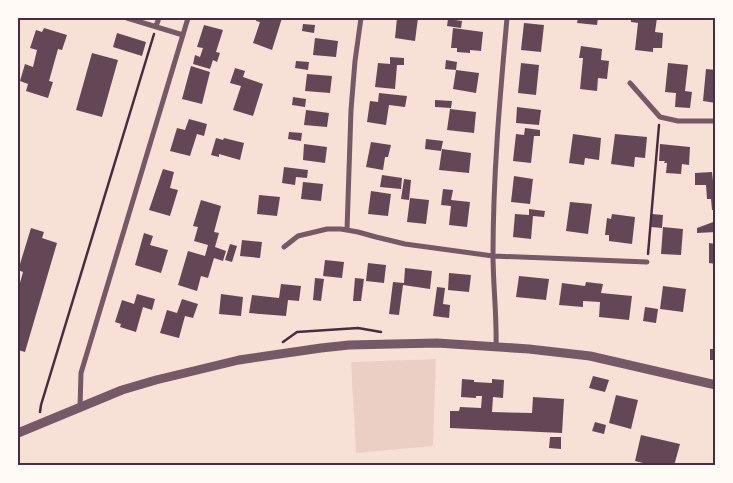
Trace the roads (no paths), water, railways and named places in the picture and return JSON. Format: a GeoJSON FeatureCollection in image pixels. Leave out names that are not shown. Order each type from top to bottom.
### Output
{"type":"FeatureCollection","features":[{"type":"Feature","properties":{"kind":"street"},"geometry":{"type":"LineString","coordinates":[[127,18],[183,35]]}},
{"type":"Feature","properties":{"kind":"street"},"geometry":{"type":"LineString","coordinates":[[156,26],[159,18]]}},
{"type":"Feature","properties":{"kind":"street"},"geometry":{"type":"LineString","coordinates":[[80,407],[81,373],[188,18]]}},
{"type":"Feature","properties":{"kind":"street"},"geometry":{"type":"LineString","coordinates":[[347,230],[351,110],[361,18]]}},
{"type":"Feature","properties":{"kind":"street"},"geometry":{"type":"LineString","coordinates":[[496,346],[493,256],[498,120],[507,18]]}},
{"type":"Feature","properties":{"kind":"street"},"geometry":{"type":"LineString","coordinates":[[630,83],[660,116],[678,120],[716,121]]}},
{"type":"Feature","properties":{"kind":"street"},"geometry":{"type":"LineString","coordinates":[[284,247],[298,236],[320,230],[334,229],[347,230],[405,244],[493,256],[647,262]]}},
{"type":"Feature","properties":{"kind":"street"},"geometry":{"type":"LineString","coordinates":[[18,433],[122,390],[156,380],[239,360],[349,345],[430,343],[529,349],[590,356],[716,385]]}}]}
